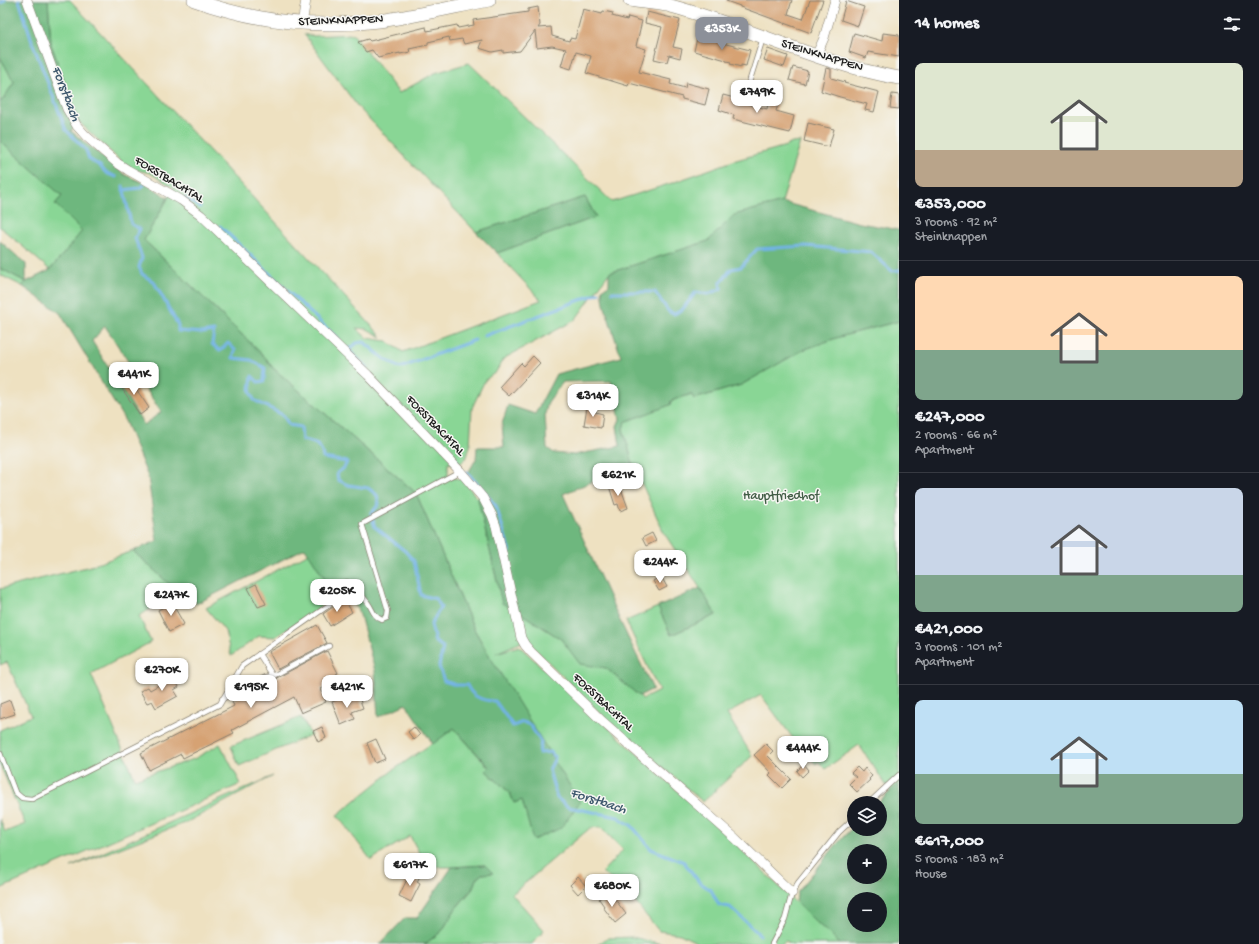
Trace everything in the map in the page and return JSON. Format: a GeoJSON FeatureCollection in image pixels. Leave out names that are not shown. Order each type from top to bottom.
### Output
{"type":"FeatureCollection","features":[{"type":"Feature","properties":{"kind":"street","name":"FORSTBACHTAL"},"geometry":{"type":"LineString","coordinates":[[27,0],[68,109],[77,126],[86,136],[128,170],[181,200],[201,215],[339,346],[460,471],[483,498],[492,514],[502,548],[518,626],[525,645],[602,721],[735,838],[792,893]]}},
{"type":"Feature","properties":{"kind":"street","name":"STEINKNAPPEN"},"geometry":{"type":"LineString","coordinates":[[194,0],[215,8],[240,14],[273,21],[302,24],[342,24],[379,21],[489,0]]}},
{"type":"Feature","properties":{"kind":"street"},"geometry":{"type":"LineString","coordinates":[[302,24],[306,0]]}},
{"type":"Feature","properties":{"kind":"street","name":"STEINKNAPPEN"},"geometry":{"type":"LineString","coordinates":[[630,0],[665,5],[695,13],[816,56],[849,66],[899,78]]}},
{"type":"Feature","properties":{"kind":"street"},"geometry":{"type":"LineString","coordinates":[[816,56],[824,38],[835,0]]}},
{"type":"Feature","properties":{"kind":"lane"},"geometry":{"type":"LineString","coordinates":[[756,100],[751,99],[748,89],[763,38]]}},
{"type":"Feature","properties":{"kind":"lane"},"geometry":{"type":"LineString","coordinates":[[0,753],[15,792],[22,798],[32,799],[220,704],[242,666],[329,605],[339,585],[347,582],[354,586],[376,617],[382,620],[387,618],[388,611],[362,524],[460,471]]}},
{"type":"Feature","properties":{"kind":"lane"},"geometry":{"type":"LineString","coordinates":[[222,699],[266,677],[273,676],[329,646]]}},
{"type":"Feature","properties":{"kind":"lane"},"geometry":{"type":"LineString","coordinates":[[259,654],[273,676]]}},
{"type":"Feature","properties":{"kind":"lane"},"geometry":{"type":"LineString","coordinates":[[876,796],[899,775]]}},
{"type":"Feature","properties":{"kind":"lane"},"geometry":{"type":"LineString","coordinates":[[772,944],[785,919],[792,893],[798,882],[834,838],[847,825]]}},
{"type":"Feature","properties":{"kind":"green space"},"geometry":{"type":"Polygon","coordinates":[[[0,0],[48,0],[51,44],[78,121],[71,131],[125,175],[149,185],[168,198],[144,240],[265,357],[273,368],[416,493],[474,629],[580,802],[561,828],[533,840],[522,800],[514,803],[510,793],[486,771],[489,767],[454,728],[433,744],[406,704],[378,717],[375,671],[360,615],[351,597],[327,582],[305,548],[196,604],[190,588],[178,592],[133,551],[157,541],[148,477],[125,421],[60,313],[22,286],[26,282],[50,270],[82,231],[55,204],[62,196],[0,141],[0,100],[2,101],[14,82],[0,57],[0,0]],[[105,326],[92,341],[144,425],[161,412],[105,326]]]}},
{"type":"Feature","properties":{"kind":"green space","name":"Hauptfriedhof"},"geometry":{"type":"Polygon","coordinates":[[[48,0],[70,0],[382,337],[367,329],[356,328],[367,338],[387,341],[403,352],[541,300],[497,253],[596,217],[585,197],[476,232],[358,107],[304,34],[314,36],[353,34],[399,93],[435,73],[469,63],[612,202],[672,183],[733,161],[792,143],[800,142],[782,202],[735,215],[708,241],[609,273],[575,320],[503,359],[496,372],[485,380],[472,408],[470,446],[467,457],[460,464],[448,463],[448,477],[462,479],[478,499],[502,603],[561,639],[580,663],[606,668],[643,699],[659,691],[626,621],[658,607],[671,635],[716,615],[664,533],[633,464],[623,429],[625,422],[671,401],[692,394],[694,399],[741,385],[802,350],[839,337],[899,321],[899,944],[850,944],[797,893],[847,833],[847,836],[887,836],[887,796],[885,796],[890,791],[859,745],[825,769],[818,761],[816,764],[801,749],[761,695],[727,714],[752,756],[703,802],[604,717],[526,640],[496,653],[519,646],[736,844],[840,944],[791,944],[786,941],[781,944],[700,944],[680,934],[659,931],[626,891],[602,872],[623,850],[601,827],[590,828],[512,894],[544,930],[532,944],[425,944],[442,931],[456,908],[472,890],[476,879],[482,874],[492,873],[485,865],[427,867],[410,836],[371,860],[337,815],[392,771],[454,728],[489,768],[486,771],[510,793],[514,803],[522,800],[489,655],[474,629],[416,493],[273,368],[265,357],[144,240],[174,188],[150,173],[128,168],[78,121],[51,44],[48,0]]]}},
{"type":"Feature","properties":{"kind":"green space"},"geometry":{"type":"Polygon","coordinates":[[[0,57],[14,82],[2,102],[0,100],[0,57]]]}},
{"type":"Feature","properties":{"kind":"green space"},"geometry":{"type":"Polygon","coordinates":[[[0,141],[63,196],[55,204],[83,231],[50,270],[0,227],[0,141]]]}},
{"type":"Feature","properties":{"kind":"green space"},"geometry":{"type":"Polygon","coordinates":[[[585,197],[596,217],[497,253],[476,232],[585,197]]]}},
{"type":"Feature","properties":{"kind":"green space"},"geometry":{"type":"Polygon","coordinates":[[[782,202],[860,223],[899,230],[899,321],[839,337],[803,350],[741,385],[694,399],[691,394],[671,401],[670,405],[625,422],[623,429],[633,464],[563,494],[621,623],[653,689],[639,696],[606,668],[580,664],[561,639],[502,603],[478,499],[482,490],[468,473],[476,459],[477,447],[504,447],[502,424],[508,405],[535,414],[556,374],[621,357],[604,304],[602,289],[609,285],[609,273],[708,241],[734,215],[782,202]],[[611,381],[563,382],[548,402],[545,414],[547,448],[554,453],[574,455],[620,446],[617,426],[620,419],[611,381]]]}},
{"type":"Feature","properties":{"kind":"green space"},"geometry":{"type":"Polygon","coordinates":[[[0,241],[26,264],[26,282],[0,268],[0,241]]]}},
{"type":"Feature","properties":{"kind":"green space"},"geometry":{"type":"Polygon","coordinates":[[[0,268],[26,282],[22,286],[0,275],[0,268]]]}},
{"type":"Feature","properties":{"kind":"green space"},"geometry":{"type":"Polygon","coordinates":[[[133,551],[178,592],[139,616],[151,642],[91,674],[135,779],[194,759],[220,744],[241,784],[0,889],[0,819],[5,832],[25,824],[0,765],[0,730],[31,716],[7,662],[0,665],[0,589],[91,566],[133,551]]]}},
{"type":"Feature","properties":{"kind":"green space"},"geometry":{"type":"Polygon","coordinates":[[[309,553],[327,582],[335,588],[316,611],[275,637],[259,636],[231,656],[225,631],[206,608],[309,553]]]}},
{"type":"Feature","properties":{"kind":"green space"},"geometry":{"type":"Polygon","coordinates":[[[700,588],[716,615],[671,635],[658,607],[700,588]]]}},
{"type":"Feature","properties":{"kind":"green space"},"geometry":{"type":"Polygon","coordinates":[[[301,717],[311,735],[239,766],[231,746],[301,717]]]}},
{"type":"Feature","properties":{"kind":"green space"},"geometry":{"type":"Polygon","coordinates":[[[273,776],[187,822],[71,867],[273,776]]]}},
{"type":"Feature","properties":{"kind":"green space"},"geometry":{"type":"Polygon","coordinates":[[[899,784],[899,944],[840,944],[796,903],[797,893],[847,833],[847,836],[887,836],[887,796],[886,796],[899,784]]]}},
{"type":"Feature","properties":{"kind":"green space"},"geometry":{"type":"Polygon","coordinates":[[[485,865],[493,873],[482,874],[476,879],[472,889],[456,908],[442,931],[425,944],[380,944],[405,918],[417,918],[452,867],[485,865]]]}},
{"type":"Feature","properties":{"kind":"green space"},"geometry":{"type":"Polygon","coordinates":[[[632,937],[662,944],[597,944],[609,938],[632,937]]]}},
{"type":"Feature","properties":{"kind":"building"},"geometry":{"type":"Polygon","coordinates":[[[726,0],[792,0],[788,14],[803,19],[810,0],[823,0],[811,33],[740,7],[726,0]]]}},
{"type":"Feature","properties":{"kind":"building"},"geometry":{"type":"Polygon","coordinates":[[[846,1],[864,7],[858,26],[841,20],[846,1]]]}},
{"type":"Feature","properties":{"kind":"building"},"geometry":{"type":"Polygon","coordinates":[[[538,7],[540,25],[538,28],[551,27],[552,36],[569,41],[570,38],[575,39],[583,9],[602,14],[603,11],[613,13],[612,16],[627,20],[628,17],[642,21],[636,46],[646,49],[639,72],[671,80],[670,84],[685,88],[686,83],[709,89],[705,105],[682,99],[682,97],[629,83],[628,86],[586,73],[591,56],[576,52],[571,69],[561,66],[566,49],[552,46],[537,48],[535,31],[520,51],[503,53],[503,50],[492,52],[479,48],[482,40],[464,44],[462,39],[450,41],[449,37],[428,42],[428,45],[409,49],[410,52],[378,58],[372,50],[366,52],[358,42],[368,39],[370,41],[426,27],[427,31],[457,25],[458,28],[474,25],[473,20],[528,12],[528,9],[538,7]]]}},
{"type":"Feature","properties":{"kind":"building"},"geometry":{"type":"Polygon","coordinates":[[[647,12],[680,20],[673,47],[682,49],[680,58],[669,55],[667,62],[654,59],[662,27],[645,23],[647,12]]]}},
{"type":"Feature","properties":{"kind":"building"},"geometry":{"type":"Polygon","coordinates":[[[854,33],[882,41],[883,33],[899,35],[899,57],[868,52],[866,58],[849,52],[854,33]]]}},
{"type":"Feature","properties":{"kind":"building"},"geometry":{"type":"Polygon","coordinates":[[[698,34],[722,41],[722,43],[750,50],[746,66],[741,65],[741,67],[730,64],[731,62],[726,60],[694,51],[698,34]]]}},
{"type":"Feature","properties":{"kind":"building"},"geometry":{"type":"Polygon","coordinates":[[[768,49],[788,56],[784,67],[764,60],[768,49]]]}},
{"type":"Feature","properties":{"kind":"building"},"geometry":{"type":"Polygon","coordinates":[[[793,67],[808,71],[805,84],[789,80],[793,67]]]}},
{"type":"Feature","properties":{"kind":"building"},"geometry":{"type":"Polygon","coordinates":[[[826,68],[831,69],[831,78],[879,92],[874,112],[865,110],[867,104],[821,91],[826,68]]]}},
{"type":"Feature","properties":{"kind":"building"},"geometry":{"type":"Polygon","coordinates":[[[892,94],[899,95],[899,109],[890,108],[892,94]]]}},
{"type":"Feature","properties":{"kind":"building"},"geometry":{"type":"Polygon","coordinates":[[[723,95],[746,101],[745,103],[767,109],[768,103],[778,105],[776,111],[794,116],[790,133],[733,119],[734,115],[719,110],[723,95]]]}},
{"type":"Feature","properties":{"kind":"building"},"geometry":{"type":"Polygon","coordinates":[[[808,123],[834,129],[829,147],[804,141],[808,123]]]}},
{"type":"Feature","properties":{"kind":"building"},"geometry":{"type":"Polygon","coordinates":[[[533,356],[540,363],[509,396],[499,387],[521,363],[524,366],[533,356]]]}},
{"type":"Feature","properties":{"kind":"building"},"geometry":{"type":"Polygon","coordinates":[[[128,377],[149,408],[140,415],[118,383],[128,377]]]}},
{"type":"Feature","properties":{"kind":"building"},"geometry":{"type":"Polygon","coordinates":[[[587,407],[595,408],[595,412],[603,414],[601,428],[584,425],[587,407]]]}},
{"type":"Feature","properties":{"kind":"building"},"geometry":{"type":"Polygon","coordinates":[[[619,483],[628,508],[620,511],[618,504],[615,505],[609,486],[619,483]]]}},
{"type":"Feature","properties":{"kind":"building"},"geometry":{"type":"Polygon","coordinates":[[[652,533],[656,541],[646,546],[642,538],[652,533]]]}},
{"type":"Feature","properties":{"kind":"building"},"geometry":{"type":"Polygon","coordinates":[[[661,576],[667,587],[659,591],[653,581],[661,576]]]}},
{"type":"Feature","properties":{"kind":"building"},"geometry":{"type":"Polygon","coordinates":[[[256,584],[266,604],[258,607],[248,588],[256,584]]]}},
{"type":"Feature","properties":{"kind":"building"},"geometry":{"type":"Polygon","coordinates":[[[344,599],[352,612],[330,626],[323,614],[344,599]]]}},
{"type":"Feature","properties":{"kind":"building"},"geometry":{"type":"Polygon","coordinates":[[[172,603],[184,624],[169,632],[158,610],[172,603]]]}},
{"type":"Feature","properties":{"kind":"building"},"geometry":{"type":"Polygon","coordinates":[[[317,625],[327,643],[278,669],[269,652],[317,625]]]}},
{"type":"Feature","properties":{"kind":"building"},"geometry":{"type":"Polygon","coordinates":[[[327,651],[338,673],[336,674],[339,680],[321,689],[326,702],[301,713],[294,697],[232,730],[234,733],[183,758],[181,754],[149,770],[141,753],[234,706],[232,702],[327,651]]]}},
{"type":"Feature","properties":{"kind":"building"},"geometry":{"type":"Polygon","coordinates":[[[172,673],[179,687],[174,690],[178,696],[156,708],[152,701],[147,703],[140,691],[148,687],[150,690],[166,681],[164,677],[172,673]]]}},
{"type":"Feature","properties":{"kind":"building"},"geometry":{"type":"Polygon","coordinates":[[[358,695],[363,708],[352,712],[355,719],[341,725],[332,702],[345,697],[347,700],[358,695]]]}},
{"type":"Feature","properties":{"kind":"building"},"geometry":{"type":"Polygon","coordinates":[[[10,700],[15,714],[0,719],[0,704],[10,700]]]}},
{"type":"Feature","properties":{"kind":"building"},"geometry":{"type":"Polygon","coordinates":[[[322,727],[326,738],[318,742],[313,731],[322,727]]]}},
{"type":"Feature","properties":{"kind":"building"},"geometry":{"type":"Polygon","coordinates":[[[414,727],[420,735],[414,740],[408,732],[414,727]]]}},
{"type":"Feature","properties":{"kind":"building"},"geometry":{"type":"Polygon","coordinates":[[[376,739],[385,759],[375,763],[367,743],[376,739]]]}},
{"type":"Feature","properties":{"kind":"building"},"geometry":{"type":"Polygon","coordinates":[[[766,744],[773,751],[768,756],[791,779],[782,788],[769,775],[771,773],[754,755],[766,744]]]}},
{"type":"Feature","properties":{"kind":"building"},"geometry":{"type":"Polygon","coordinates":[[[804,764],[809,770],[802,777],[797,771],[804,764]]]}},
{"type":"Feature","properties":{"kind":"building"},"geometry":{"type":"Polygon","coordinates":[[[857,767],[862,772],[865,768],[872,776],[869,779],[870,780],[857,792],[849,784],[856,777],[851,773],[857,767]]]}},
{"type":"Feature","properties":{"kind":"building"},"geometry":{"type":"Polygon","coordinates":[[[411,871],[420,876],[417,882],[420,884],[411,902],[399,896],[411,871]]]}},
{"type":"Feature","properties":{"kind":"building"},"geometry":{"type":"Polygon","coordinates":[[[578,877],[586,886],[578,894],[570,885],[578,877]]]}},
{"type":"Feature","properties":{"kind":"building"},"geometry":{"type":"Polygon","coordinates":[[[606,893],[612,900],[614,898],[626,914],[615,923],[599,899],[606,893]]]}},
{"type":"Feature","properties":{"kind":"waterway","name":"Forstbach"},"geometry":{"type":"LineString","coordinates":[[0,2],[1,3],[5,0]]}},
{"type":"Feature","properties":{"kind":"waterway","name":"Forstbach"},"geometry":{"type":"LineString","coordinates":[[19,0],[33,44],[66,130],[86,150],[89,159],[100,166],[106,173],[116,177]]}},
{"type":"Feature","properties":{"kind":"waterway"},"geometry":{"type":"LineString","coordinates":[[123,190],[140,188],[144,185]]}},
{"type":"Feature","properties":{"kind":"waterway","name":"Forstbach"},"geometry":{"type":"LineString","coordinates":[[123,186],[131,224],[140,229],[135,238],[142,258],[139,267],[142,274],[154,282],[178,325],[178,331],[202,333],[214,331],[212,344],[220,351],[228,343],[235,350],[233,358],[251,360],[265,368],[264,381],[258,382],[252,376],[250,391],[254,400],[283,415],[289,425],[301,427],[302,440],[317,444],[321,450],[323,458],[347,462],[344,468],[337,473],[338,480],[348,485],[368,488],[377,495],[379,504],[371,514],[375,527],[405,551],[414,561],[421,595],[436,599],[441,607],[431,624],[435,642],[443,647],[439,666],[444,681],[456,685],[467,685],[472,693],[478,698],[495,701],[513,726],[523,722],[530,725],[541,742],[539,753],[551,752],[555,758],[549,770],[557,798],[568,807],[618,817],[632,826],[651,849],[684,862],[699,882],[711,890],[719,905],[730,907],[760,935]]}},
{"type":"Feature","properties":{"kind":"waterway"},"geometry":{"type":"LineString","coordinates":[[185,198],[200,207]]}},
{"type":"Feature","properties":{"kind":"waterway"},"geometry":{"type":"LineString","coordinates":[[220,226],[338,339]]}},
{"type":"Feature","properties":{"kind":"waterway"},"geometry":{"type":"LineString","coordinates":[[612,292],[655,292],[669,312],[674,314],[682,310],[696,292],[708,294],[721,289],[720,284],[731,269],[741,267],[757,249],[806,246],[871,252],[892,271],[899,270]]}},
{"type":"Feature","properties":{"kind":"waterway"},"geometry":{"type":"LineString","coordinates":[[484,336],[599,293]]}},
{"type":"Feature","properties":{"kind":"waterway"},"geometry":{"type":"LineString","coordinates":[[348,348],[349,350],[357,343],[364,342],[383,358],[400,368],[475,340]]}},
{"type":"Feature","properties":{"kind":"waterway"},"geometry":{"type":"LineString","coordinates":[[349,350],[367,368]]}},
{"type":"Feature","properties":{"kind":"waterway"},"geometry":{"type":"LineString","coordinates":[[450,454],[457,461]]}},
{"type":"Feature","properties":{"kind":"waterway"},"geometry":{"type":"LineString","coordinates":[[467,472],[496,506],[510,552]]}}]}
